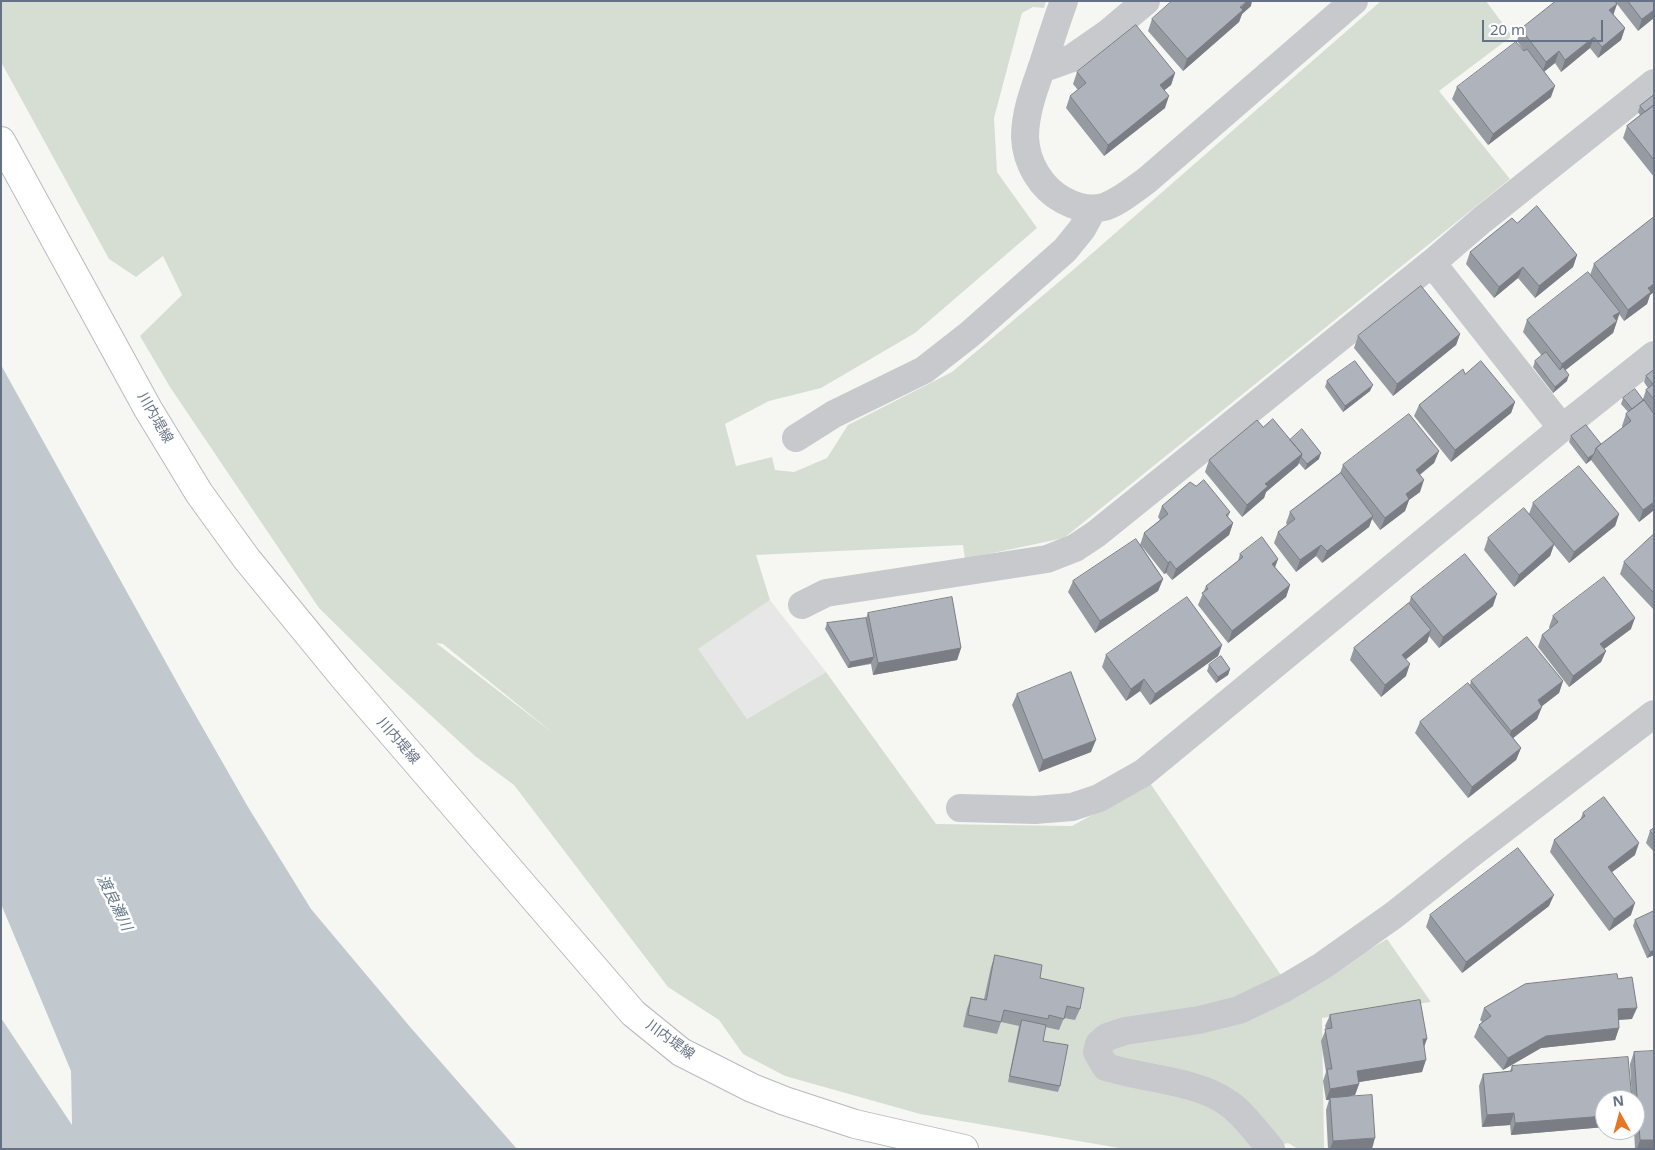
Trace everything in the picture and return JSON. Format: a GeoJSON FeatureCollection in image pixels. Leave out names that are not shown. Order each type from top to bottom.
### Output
{"type":"FeatureCollection","features":[{"type":"Feature","properties":{"kind":"main road","name":"川内堤線"},"geometry":{"type":"LineString","coordinates":[[1,141],[148,408],[199,493],[246,558],[366,703],[633,1013],[681,1052],[752,1088],[855,1124],[964,1149]]}},
{"type":"Feature","properties":{"kind":"street"},"geometry":{"type":"LineString","coordinates":[[1064,1],[1032,97],[1025,138],[1030,160],[1039,180],[1061,199],[1076,206],[1093,210],[1112,205],[1146,181],[1354,1]]}},
{"type":"Feature","properties":{"kind":"street"},"geometry":{"type":"LineString","coordinates":[[1041,69],[1072,58],[1108,33],[1146,1]]}},
{"type":"Feature","properties":{"kind":"street"},"geometry":{"type":"LineString","coordinates":[[802,605],[826,594],[1047,559],[1075,548],[1096,534],[1482,220],[1654,83]]}},
{"type":"Feature","properties":{"kind":"street"},"geometry":{"type":"LineString","coordinates":[[796,438],[834,414],[924,370],[970,334],[1065,250],[1093,210]]}},
{"type":"Feature","properties":{"kind":"street"},"geometry":{"type":"LineString","coordinates":[[1432,262],[1562,428]]}},
{"type":"Feature","properties":{"kind":"street"},"geometry":{"type":"LineString","coordinates":[[960,808],[1035,810],[1072,807],[1099,798],[1143,773],[1562,428],[1654,355]]}},
{"type":"Feature","properties":{"kind":"street"},"geometry":{"type":"LineString","coordinates":[[1270,1149],[1229,1104],[1212,1094],[1175,1082],[1124,1073],[1106,1067],[1097,1052],[1099,1044],[1107,1037],[1125,1030],[1198,1020],[1239,1010],[1285,988],[1329,961],[1386,920],[1654,714]]}},
{"type":"Feature","properties":{"kind":"shaded area"},"geometry":{"type":"Polygon","coordinates":[[[1,1],[1046,1],[1044,8],[1033,7],[1022,13],[994,118],[997,172],[1037,228],[915,333],[821,388],[769,401],[725,424],[736,466],[772,457],[775,470],[794,472],[827,458],[848,425],[952,372],[1073,270],[1381,1],[1486,1],[1512,36],[1439,91],[1510,179],[1064,538],[965,559],[963,545],[756,555],[770,600],[698,649],[747,719],[826,672],[936,824],[1072,826],[1150,783],[1283,978],[1291,996],[1387,939],[1431,1002],[1322,1018],[1324,1149],[1298,1149],[1288,1143],[1257,1149],[1125,1149],[920,1114],[785,1076],[743,1054],[719,1020],[668,987],[514,785],[475,756],[390,678],[319,608],[170,387],[140,336],[182,295],[163,256],[136,277],[109,259],[1,62],[1,1]],[[436,643],[553,733],[443,644],[436,643]]]}},
{"type":"Feature","properties":{"kind":"shaded area"},"geometry":{"type":"Polygon","coordinates":[[[770,600],[826,672],[747,719],[697,649],[770,600]]]}},
{"type":"Feature","properties":{"kind":"water","name":"渡良瀬川"},"geometry":{"type":"Polygon","coordinates":[[[1,365],[184,695],[248,807],[311,909],[411,1028],[517,1149],[1,1149],[1,1018],[72,1125],[71,1071],[1,904],[1,365]]]}},
{"type":"Feature","properties":{"kind":"building"},"geometry":{"type":"Polygon","coordinates":[[[1172,1],[1247,1],[1240,7],[1243,10],[1187,59],[1152,19],[1172,1]]]}},
{"type":"Feature","properties":{"kind":"building"},"geometry":{"type":"Polygon","coordinates":[[[1556,1],[1615,1],[1617,4],[1609,10],[1625,28],[1602,47],[1594,37],[1565,60],[1559,51],[1546,62],[1521,29],[1556,1]]]}},
{"type":"Feature","properties":{"kind":"building"},"geometry":{"type":"Polygon","coordinates":[[[1628,1],[1654,1],[1654,10],[1642,19],[1628,1]]]}},
{"type":"Feature","properties":{"kind":"building"},"geometry":{"type":"Polygon","coordinates":[[[1136,25],[1175,73],[1160,85],[1169,96],[1108,145],[1070,96],[1086,83],[1077,72],[1136,25]]]}},
{"type":"Feature","properties":{"kind":"building"},"geometry":{"type":"Polygon","coordinates":[[[1516,42],[1524,51],[1527,49],[1555,86],[1493,134],[1457,87],[1516,42]]]}},
{"type":"Feature","properties":{"kind":"building"},"geometry":{"type":"Polygon","coordinates":[[[1654,95],[1654,105],[1645,112],[1640,106],[1654,95]]]}},
{"type":"Feature","properties":{"kind":"building"},"geometry":{"type":"Polygon","coordinates":[[[1654,105],[1654,160],[1627,126],[1654,105]]]}},
{"type":"Feature","properties":{"kind":"building"},"geometry":{"type":"Polygon","coordinates":[[[1537,206],[1577,255],[1539,286],[1523,267],[1499,287],[1470,252],[1512,218],[1517,223],[1537,206]]]}},
{"type":"Feature","properties":{"kind":"building"},"geometry":{"type":"Polygon","coordinates":[[[1654,217],[1654,284],[1648,288],[1651,292],[1628,310],[1594,264],[1654,217]]]}},
{"type":"Feature","properties":{"kind":"building"},"geometry":{"type":"Polygon","coordinates":[[[1588,272],[1620,312],[1613,316],[1617,321],[1562,364],[1527,320],[1588,272]]]}},
{"type":"Feature","properties":{"kind":"building"},"geometry":{"type":"Polygon","coordinates":[[[1421,286],[1460,334],[1397,384],[1358,336],[1421,286]]]}},
{"type":"Feature","properties":{"kind":"building"},"geometry":{"type":"Polygon","coordinates":[[[1546,352],[1560,370],[1563,367],[1569,375],[1555,387],[1535,361],[1546,352]]]}},
{"type":"Feature","properties":{"kind":"building"},"geometry":{"type":"Polygon","coordinates":[[[1355,361],[1373,385],[1345,406],[1327,381],[1355,361]]]}},
{"type":"Feature","properties":{"kind":"building"},"geometry":{"type":"Polygon","coordinates":[[[1481,361],[1515,402],[1455,450],[1419,405],[1463,369],[1465,374],[1481,361]]]}},
{"type":"Feature","properties":{"kind":"building"},"geometry":{"type":"Polygon","coordinates":[[[1654,370],[1654,384],[1653,384],[1646,376],[1654,370]]]}},
{"type":"Feature","properties":{"kind":"building"},"geometry":{"type":"Polygon","coordinates":[[[1654,384],[1654,399],[1646,390],[1654,384]]]}},
{"type":"Feature","properties":{"kind":"building"},"geometry":{"type":"Polygon","coordinates":[[[1635,389],[1644,400],[1632,409],[1623,398],[1635,389]]]}},
{"type":"Feature","properties":{"kind":"building"},"geometry":{"type":"Polygon","coordinates":[[[1644,400],[1654,414],[1654,502],[1643,510],[1596,448],[1631,421],[1626,414],[1644,400]]]}},
{"type":"Feature","properties":{"kind":"building"},"geometry":{"type":"Polygon","coordinates":[[[1409,414],[1439,451],[1416,470],[1424,480],[1406,494],[1409,499],[1385,518],[1343,465],[1409,414]]]}},
{"type":"Feature","properties":{"kind":"building"},"geometry":{"type":"Polygon","coordinates":[[[1273,419],[1302,454],[1265,484],[1268,486],[1247,505],[1209,460],[1257,420],[1263,427],[1273,419]]]}},
{"type":"Feature","properties":{"kind":"building"},"geometry":{"type":"Polygon","coordinates":[[[1586,425],[1601,444],[1596,448],[1594,454],[1588,458],[1571,436],[1586,425]]]}},
{"type":"Feature","properties":{"kind":"building"},"geometry":{"type":"Polygon","coordinates":[[[1302,429],[1321,453],[1307,464],[1301,457],[1302,454],[1290,440],[1302,429]]]}},
{"type":"Feature","properties":{"kind":"building"},"geometry":{"type":"Polygon","coordinates":[[[1579,466],[1619,514],[1574,552],[1533,503],[1579,466]]]}},
{"type":"Feature","properties":{"kind":"building"},"geometry":{"type":"Polygon","coordinates":[[[1341,473],[1373,516],[1327,551],[1321,545],[1300,560],[1278,532],[1295,519],[1290,512],[1341,473]]]}},
{"type":"Feature","properties":{"kind":"building"},"geometry":{"type":"Polygon","coordinates":[[[1204,480],[1230,512],[1226,515],[1233,523],[1176,569],[1170,561],[1168,563],[1144,533],[1168,514],[1162,506],[1190,482],[1196,486],[1204,480]]]}},
{"type":"Feature","properties":{"kind":"building"},"geometry":{"type":"Polygon","coordinates":[[[1524,508],[1554,544],[1519,575],[1488,538],[1524,508]]]}},
{"type":"Feature","properties":{"kind":"building"},"geometry":{"type":"Polygon","coordinates":[[[1654,534],[1654,593],[1624,562],[1654,534]]]}},
{"type":"Feature","properties":{"kind":"building"},"geometry":{"type":"Polygon","coordinates":[[[1262,537],[1278,559],[1272,564],[1290,585],[1232,631],[1202,593],[1208,589],[1206,586],[1243,557],[1240,554],[1262,537]]]}},
{"type":"Feature","properties":{"kind":"building"},"geometry":{"type":"Polygon","coordinates":[[[1136,539],[1163,579],[1100,621],[1073,581],[1136,539]]]}},
{"type":"Feature","properties":{"kind":"building"},"geometry":{"type":"Polygon","coordinates":[[[1465,554],[1497,594],[1443,637],[1411,597],[1465,554]]]}},
{"type":"Feature","properties":{"kind":"building"},"geometry":{"type":"Polygon","coordinates":[[[1604,577],[1635,618],[1600,644],[1606,651],[1573,676],[1542,635],[1558,622],[1553,616],[1604,577]]]}},
{"type":"Feature","properties":{"kind":"building"},"geometry":{"type":"Polygon","coordinates":[[[952,597],[961,648],[878,663],[868,613],[952,597]]]}},
{"type":"Feature","properties":{"kind":"building"},"geometry":{"type":"Polygon","coordinates":[[[1187,597],[1222,645],[1155,694],[1144,679],[1131,689],[1106,655],[1187,597]]]}},
{"type":"Feature","properties":{"kind":"building"},"geometry":{"type":"Polygon","coordinates":[[[1409,603],[1431,630],[1402,655],[1410,664],[1385,685],[1354,648],[1409,603]]]}},
{"type":"Feature","properties":{"kind":"building"},"geometry":{"type":"Polygon","coordinates":[[[866,618],[874,657],[850,662],[827,623],[866,618]]]}},
{"type":"Feature","properties":{"kind":"building"},"geometry":{"type":"Polygon","coordinates":[[[1527,637],[1563,681],[1538,700],[1542,707],[1511,731],[1471,681],[1527,637]]]}},
{"type":"Feature","properties":{"kind":"building"},"geometry":{"type":"Polygon","coordinates":[[[1221,656],[1230,669],[1218,677],[1209,665],[1221,656]]]}},
{"type":"Feature","properties":{"kind":"building"},"geometry":{"type":"Polygon","coordinates":[[[1071,672],[1096,740],[1043,760],[1017,694],[1071,672]]]}},
{"type":"Feature","properties":{"kind":"building"},"geometry":{"type":"Polygon","coordinates":[[[1468,683],[1521,748],[1472,787],[1420,722],[1468,683]]]}},
{"type":"Feature","properties":{"kind":"building"},"geometry":{"type":"Polygon","coordinates":[[[1604,797],[1639,843],[1608,867],[1635,903],[1614,919],[1554,840],[1585,816],[1583,813],[1604,797]]]}},
{"type":"Feature","properties":{"kind":"building"},"geometry":{"type":"Polygon","coordinates":[[[1518,848],[1554,895],[1466,962],[1430,915],[1518,848]]]}},
{"type":"Feature","properties":{"kind":"building"},"geometry":{"type":"Polygon","coordinates":[[[1654,911],[1654,950],[1650,952],[1635,920],[1654,911]]]}},
{"type":"Feature","properties":{"kind":"building"},"geometry":{"type":"Polygon","coordinates":[[[995,955],[1042,965],[1040,978],[1084,988],[1080,1009],[1067,1006],[1064,1019],[1049,1015],[1048,1019],[1004,1010],[1001,1022],[968,1015],[971,997],[986,1000],[995,955]]]}},
{"type":"Feature","properties":{"kind":"building"},"geometry":{"type":"Polygon","coordinates":[[[1617,974],[1618,979],[1632,977],[1637,1008],[1618,1009],[1619,1028],[1546,1036],[1508,1058],[1479,1025],[1491,1016],[1484,1008],[1525,984],[1617,974]]]}},
{"type":"Feature","properties":{"kind":"building"},"geometry":{"type":"Polygon","coordinates":[[[1420,1000],[1427,1039],[1423,1039],[1426,1060],[1357,1071],[1359,1084],[1330,1089],[1327,1069],[1332,1069],[1325,1029],[1332,1028],[1330,1015],[1420,1000]]]}},
{"type":"Feature","properties":{"kind":"building"},"geometry":{"type":"Polygon","coordinates":[[[1022,1020],[1046,1025],[1043,1041],[1068,1045],[1060,1086],[1010,1076],[1022,1020]]]}},
{"type":"Feature","properties":{"kind":"building"},"geometry":{"type":"Polygon","coordinates":[[[1654,1051],[1654,1140],[1645,1140],[1645,1090],[1637,1090],[1634,1052],[1654,1051]]]}},
{"type":"Feature","properties":{"kind":"building"},"geometry":{"type":"Polygon","coordinates":[[[1628,1057],[1631,1090],[1595,1090],[1595,1117],[1515,1123],[1514,1113],[1487,1115],[1483,1074],[1512,1071],[1512,1066],[1628,1057]]]}},
{"type":"Feature","properties":{"kind":"building"},"geometry":{"type":"Polygon","coordinates":[[[1372,1095],[1375,1138],[1333,1141],[1330,1098],[1372,1095]]]}}]}
